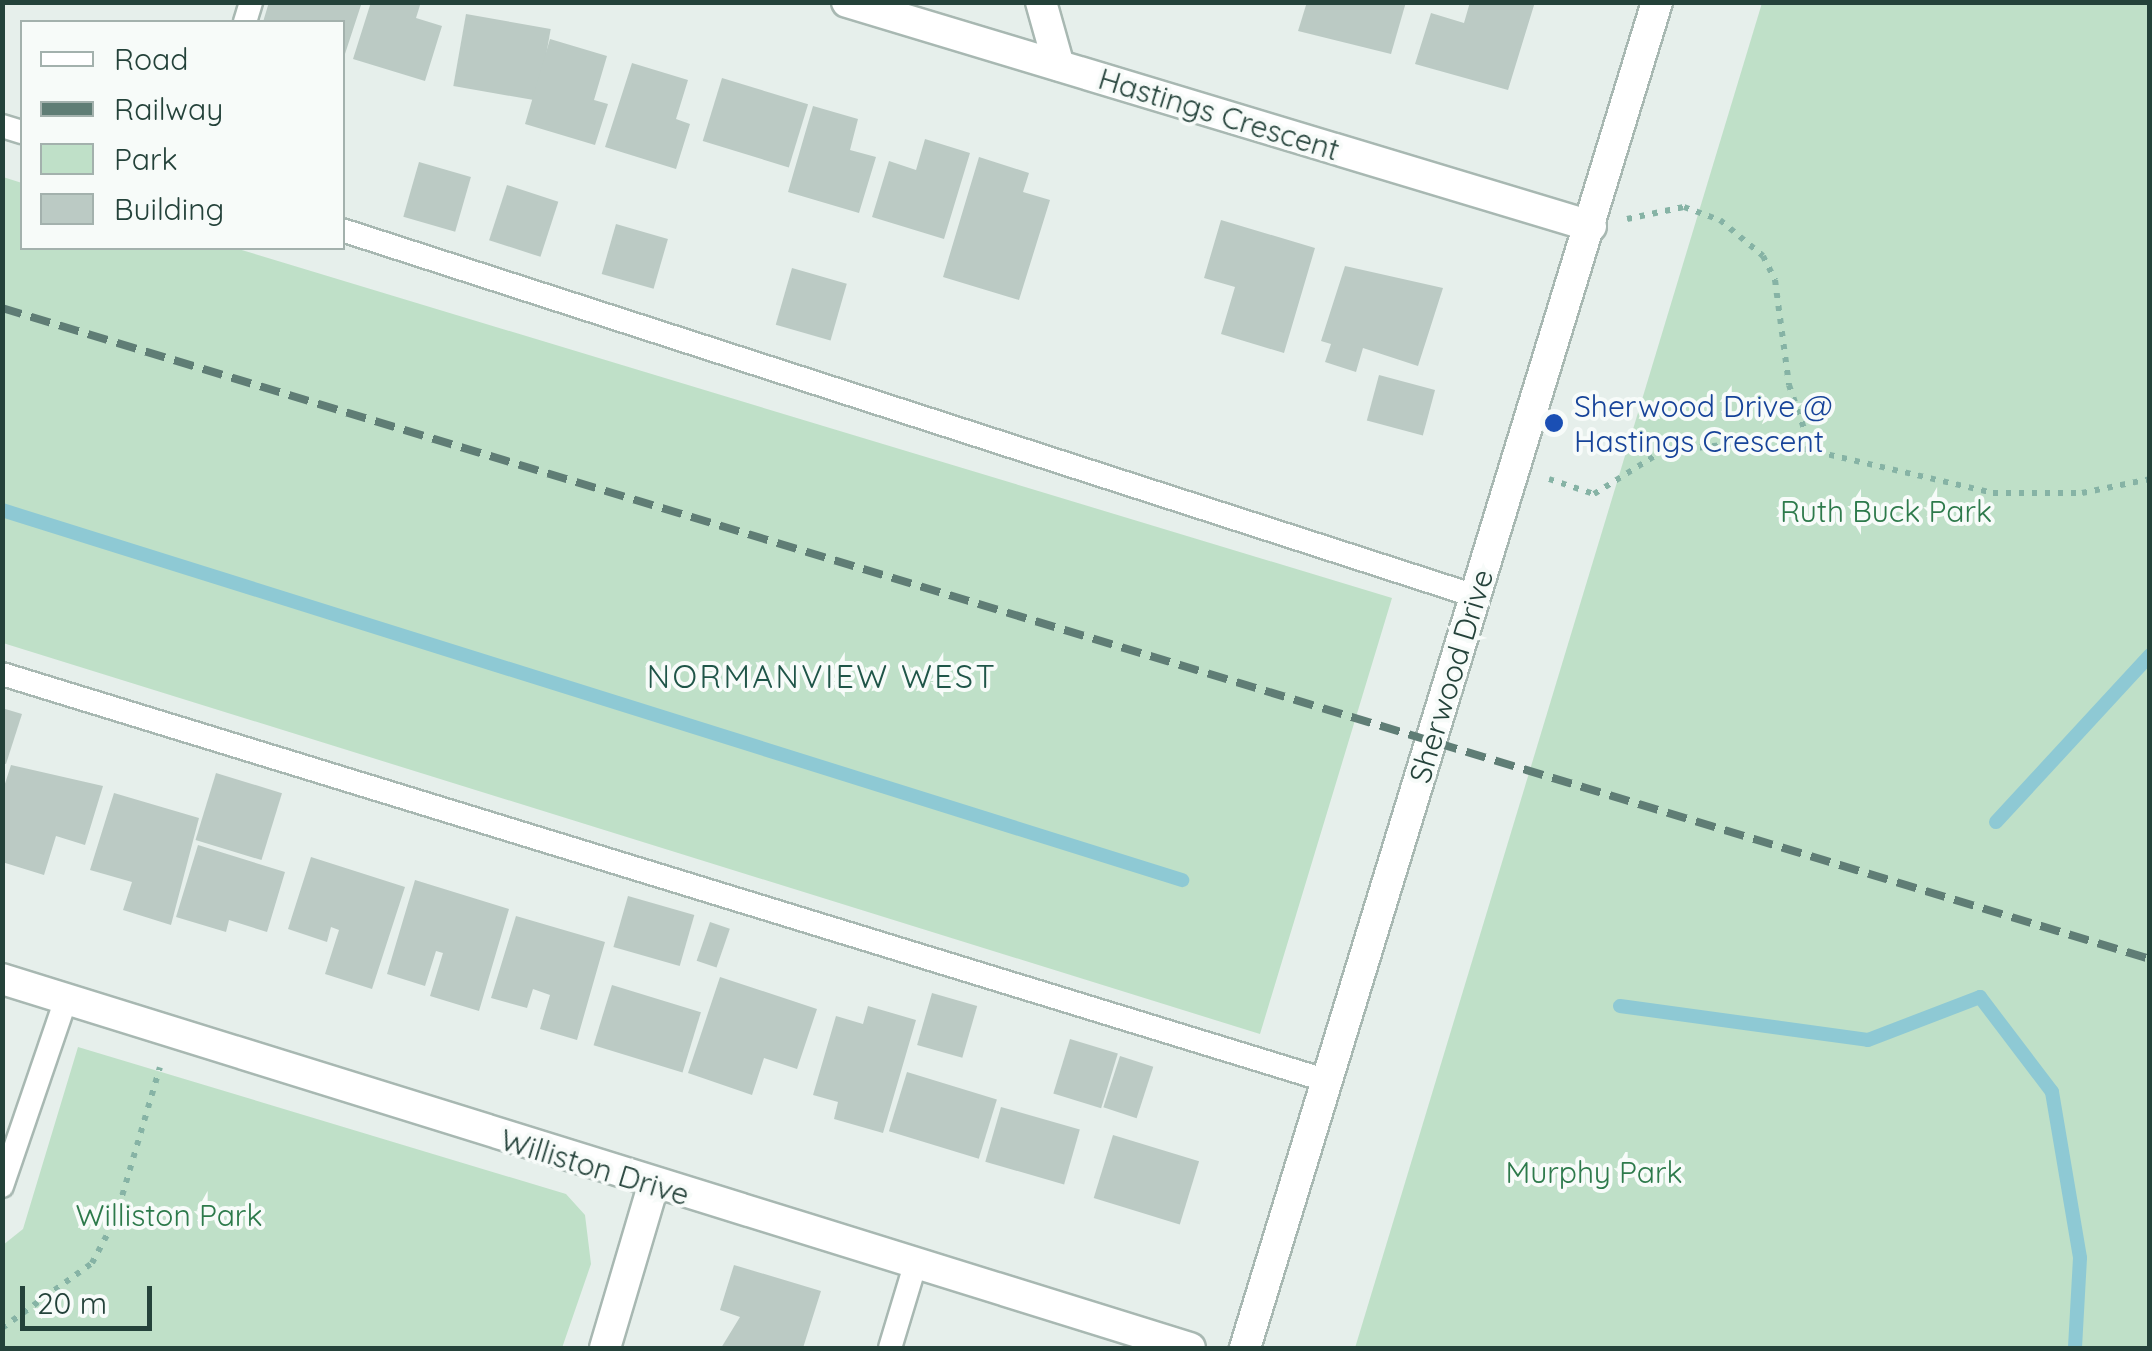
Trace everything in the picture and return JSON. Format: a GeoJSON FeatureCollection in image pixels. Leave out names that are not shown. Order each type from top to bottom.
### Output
{"type":"FeatureCollection","features":[{"type":"Feature","properties":{"kind":"street","name":"Hastings Crescent"},"geometry":{"type":"LineString","coordinates":[[847,2],[1592,226]]}},
{"type":"Feature","properties":{"kind":"street"},"geometry":{"type":"LineString","coordinates":[[1041,2],[1059,66]]}},
{"type":"Feature","properties":{"kind":"street","name":"Sherwood Drive"},"geometry":{"type":"LineString","coordinates":[[1244,1348],[1592,226],[1657,2]]}},
{"type":"Feature","properties":{"kind":"street","name":"Williston Drive"},"geometry":{"type":"LineString","coordinates":[[2,979],[654,1186],[1190,1348]]}},
{"type":"Feature","properties":{"kind":"street"},"geometry":{"type":"LineString","coordinates":[[605,1348],[654,1186]]}},
{"type":"Feature","properties":{"kind":"lane"},"geometry":{"type":"LineString","coordinates":[[345,231],[1475,596]]}},
{"type":"Feature","properties":{"kind":"lane"},"geometry":{"type":"LineString","coordinates":[[2,674],[1328,1082]]}},
{"type":"Feature","properties":{"kind":"lane"},"geometry":{"type":"LineString","coordinates":[[2,1186],[66,999]]}},
{"type":"Feature","properties":{"kind":"lane"},"geometry":{"type":"LineString","coordinates":[[890,1348],[915,1265]]}},
{"type":"Feature","properties":{"kind":"path"},"geometry":{"type":"LineString","coordinates":[[1592,226],[1684,207],[1742,234],[1775,280],[1790,385],[1811,450]]}},
{"type":"Feature","properties":{"kind":"path"},"geometry":{"type":"LineString","coordinates":[[1516,468],[1594,494],[1661,452],[1766,440],[1907,478],[1992,492],[2082,493],[2150,478]]}},
{"type":"Feature","properties":{"kind":"path"},"geometry":{"type":"LineString","coordinates":[[2,1328],[92,1262],[115,1220],[170,1032]]}},
{"type":"Feature","properties":{"kind":"green space"},"geometry":{"type":"Polygon","coordinates":[[[1762,3],[2149,3],[2149,1348],[1355,1348],[1762,3]]]}},
{"type":"Feature","properties":{"kind":"green space"},"geometry":{"type":"Polygon","coordinates":[[[3,177],[20,182],[20,250],[242,250],[1392,598],[1260,1034],[3,643],[3,177]]]}},
{"type":"Feature","properties":{"kind":"green space","name":"Williston Park"},"geometry":{"type":"Polygon","coordinates":[[[78,1047],[566,1194],[585,1215],[591,1264],[562,1348],[3,1348],[3,1245],[23,1229],[78,1047]]]}},
{"type":"Feature","properties":{"kind":"building"},"geometry":{"type":"Polygon","coordinates":[[[269,2],[362,2],[345,54],[345,20],[264,20],[269,2]]]}},
{"type":"Feature","properties":{"kind":"building"},"geometry":{"type":"Polygon","coordinates":[[[371,2],[421,2],[416,18],[442,26],[425,81],[353,59],[371,2]]]}},
{"type":"Feature","properties":{"kind":"building"},"geometry":{"type":"Polygon","coordinates":[[[1307,2],[1406,2],[1391,54],[1298,31],[1307,2]]]}},
{"type":"Feature","properties":{"kind":"building"},"geometry":{"type":"Polygon","coordinates":[[[1470,2],[1535,2],[1508,90],[1415,64],[1431,13],[1464,23],[1470,2]]]}},
{"type":"Feature","properties":{"kind":"building"},"geometry":{"type":"Polygon","coordinates":[[[466,14],[551,29],[538,101],[453,86],[466,14]]]}},
{"type":"Feature","properties":{"kind":"building"},"geometry":{"type":"Polygon","coordinates":[[[550,39],[607,56],[594,100],[608,104],[595,145],[525,124],[550,39]]]}},
{"type":"Feature","properties":{"kind":"building"},"geometry":{"type":"Polygon","coordinates":[[[632,63],[688,80],[676,119],[690,124],[676,169],[605,147],[632,63]]]}},
{"type":"Feature","properties":{"kind":"building"},"geometry":{"type":"Polygon","coordinates":[[[722,78],[808,104],[789,167],[703,141],[722,78]]]}},
{"type":"Feature","properties":{"kind":"building"},"geometry":{"type":"Polygon","coordinates":[[[813,106],[858,119],[850,150],[876,157],[859,213],[788,192],[813,106]]]}},
{"type":"Feature","properties":{"kind":"building"},"geometry":{"type":"Polygon","coordinates":[[[925,139],[970,153],[944,239],[872,217],[889,161],[916,170],[925,139]]]}},
{"type":"Feature","properties":{"kind":"building"},"geometry":{"type":"Polygon","coordinates":[[[979,157],[1029,173],[1023,192],[1050,200],[1019,300],[943,277],[979,157]]]}},
{"type":"Feature","properties":{"kind":"building"},"geometry":{"type":"Polygon","coordinates":[[[419,162],[471,177],[455,232],[403,217],[419,162]]]}},
{"type":"Feature","properties":{"kind":"building"},"geometry":{"type":"Polygon","coordinates":[[[507,185],[558,202],[540,257],[489,240],[507,185]]]}},
{"type":"Feature","properties":{"kind":"building"},"geometry":{"type":"Polygon","coordinates":[[[1221,220],[1315,248],[1284,353],[1221,334],[1235,287],[1204,278],[1221,220]]]}},
{"type":"Feature","properties":{"kind":"building"},"geometry":{"type":"Polygon","coordinates":[[[616,224],[668,239],[654,289],[602,274],[616,224]]]}},
{"type":"Feature","properties":{"kind":"building"},"geometry":{"type":"Polygon","coordinates":[[[1345,266],[1443,288],[1418,366],[1363,348],[1356,372],[1325,362],[1331,344],[1321,341],[1345,266]]]}},
{"type":"Feature","properties":{"kind":"building"},"geometry":{"type":"Polygon","coordinates":[[[792,268],[847,284],[831,340],[776,325],[792,268]]]}},
{"type":"Feature","properties":{"kind":"building"},"geometry":{"type":"Polygon","coordinates":[[[1379,375],[1435,390],[1423,435],[1367,420],[1379,375]]]}},
{"type":"Feature","properties":{"kind":"building"},"geometry":{"type":"Polygon","coordinates":[[[2,708],[22,714],[6,764],[2,763],[2,708]]]}},
{"type":"Feature","properties":{"kind":"building"},"geometry":{"type":"Polygon","coordinates":[[[11,765],[103,786],[85,845],[56,836],[44,875],[2,862],[2,793],[11,765]]]}},
{"type":"Feature","properties":{"kind":"building"},"geometry":{"type":"Polygon","coordinates":[[[216,773],[282,793],[262,860],[196,840],[216,773]]]}},
{"type":"Feature","properties":{"kind":"building"},"geometry":{"type":"Polygon","coordinates":[[[114,793],[199,818],[171,925],[123,910],[132,882],[90,870],[114,793]]]}},
{"type":"Feature","properties":{"kind":"building"},"geometry":{"type":"Polygon","coordinates":[[[198,845],[285,872],[267,932],[229,920],[226,932],[176,917],[198,845]]]}},
{"type":"Feature","properties":{"kind":"building"},"geometry":{"type":"Polygon","coordinates":[[[311,857],[405,887],[372,989],[325,974],[339,930],[331,927],[327,942],[288,929],[311,857]]]}},
{"type":"Feature","properties":{"kind":"building"},"geometry":{"type":"Polygon","coordinates":[[[415,880],[509,909],[479,1011],[430,996],[443,953],[436,951],[425,986],[387,974],[415,880]]]}},
{"type":"Feature","properties":{"kind":"building"},"geometry":{"type":"Polygon","coordinates":[[[628,896],[694,915],[680,966],[613,947],[628,896]]]}},
{"type":"Feature","properties":{"kind":"building"},"geometry":{"type":"Polygon","coordinates":[[[516,916],[605,942],[577,1040],[540,1029],[550,995],[533,989],[527,1008],[491,998],[516,916]]]}},
{"type":"Feature","properties":{"kind":"building"},"geometry":{"type":"Polygon","coordinates":[[[710,922],[730,929],[717,968],[697,961],[710,922]]]}},
{"type":"Feature","properties":{"kind":"building"},"geometry":{"type":"Polygon","coordinates":[[[720,977],[817,1009],[797,1069],[764,1058],[752,1095],[688,1073],[720,977]]]}},
{"type":"Feature","properties":{"kind":"building"},"geometry":{"type":"Polygon","coordinates":[[[612,985],[701,1012],[683,1072],[594,1045],[612,985]]]}},
{"type":"Feature","properties":{"kind":"building"},"geometry":{"type":"Polygon","coordinates":[[[932,993],[977,1006],[962,1058],[917,1045],[932,993]]]}},
{"type":"Feature","properties":{"kind":"building"},"geometry":{"type":"Polygon","coordinates":[[[868,1006],[916,1020],[883,1133],[834,1119],[838,1102],[813,1095],[836,1016],[863,1024],[868,1006]]]}},
{"type":"Feature","properties":{"kind":"building"},"geometry":{"type":"Polygon","coordinates":[[[1070,1039],[1118,1054],[1101,1108],[1053,1094],[1070,1039]]]}},
{"type":"Feature","properties":{"kind":"building"},"geometry":{"type":"Polygon","coordinates":[[[1120,1056],[1153,1067],[1137,1118],[1103,1107],[1120,1056]]]}},
{"type":"Feature","properties":{"kind":"building"},"geometry":{"type":"Polygon","coordinates":[[[907,1072],[997,1099],[979,1159],[889,1131],[907,1072]]]}},
{"type":"Feature","properties":{"kind":"building"},"geometry":{"type":"Polygon","coordinates":[[[1001,1107],[1080,1130],[1064,1184],[985,1162],[1001,1107]]]}},
{"type":"Feature","properties":{"kind":"building"},"geometry":{"type":"Polygon","coordinates":[[[1113,1135],[1199,1161],[1180,1224],[1094,1198],[1113,1135]]]}},
{"type":"Feature","properties":{"kind":"building"},"geometry":{"type":"Polygon","coordinates":[[[734,1265],[821,1291],[803,1348],[721,1348],[740,1317],[720,1310],[734,1265]]]}},
{"type":"Feature","properties":{"kind":"waterway"},"geometry":{"type":"LineString","coordinates":[[2,510],[1182,880]]}},
{"type":"Feature","properties":{"kind":"waterway"},"geometry":{"type":"LineString","coordinates":[[1996,822],[2150,655]]}},
{"type":"Feature","properties":{"kind":"waterway"},"geometry":{"type":"LineString","coordinates":[[1620,1006],[1868,1040],[1980,997],[2052,1092],[2080,1258],[2075,1348]]}},
{"type":"Feature","properties":{"kind":"railway"},"geometry":{"type":"LineString","coordinates":[[2,308],[2150,959]]}},
{"type":"Feature","properties":{"kind":"place","name":"Sherwood Drive @ Hastings Crescent"},"geometry":{"type":"Point","coordinates":[1554,423]}},
{"type":"Feature","properties":{"kind":"district","name":"NORMANVIEW WEST"},"geometry":{"type":"Point","coordinates":[822,676]}},
{"type":"Feature","properties":{"kind":"park label","name":"Ruth Buck Park"},"geometry":{"type":"Point","coordinates":[1886,511]}},
{"type":"Feature","properties":{"kind":"park label","name":"Murphy Park"},"geometry":{"type":"Point","coordinates":[1594,1172]}}]}
